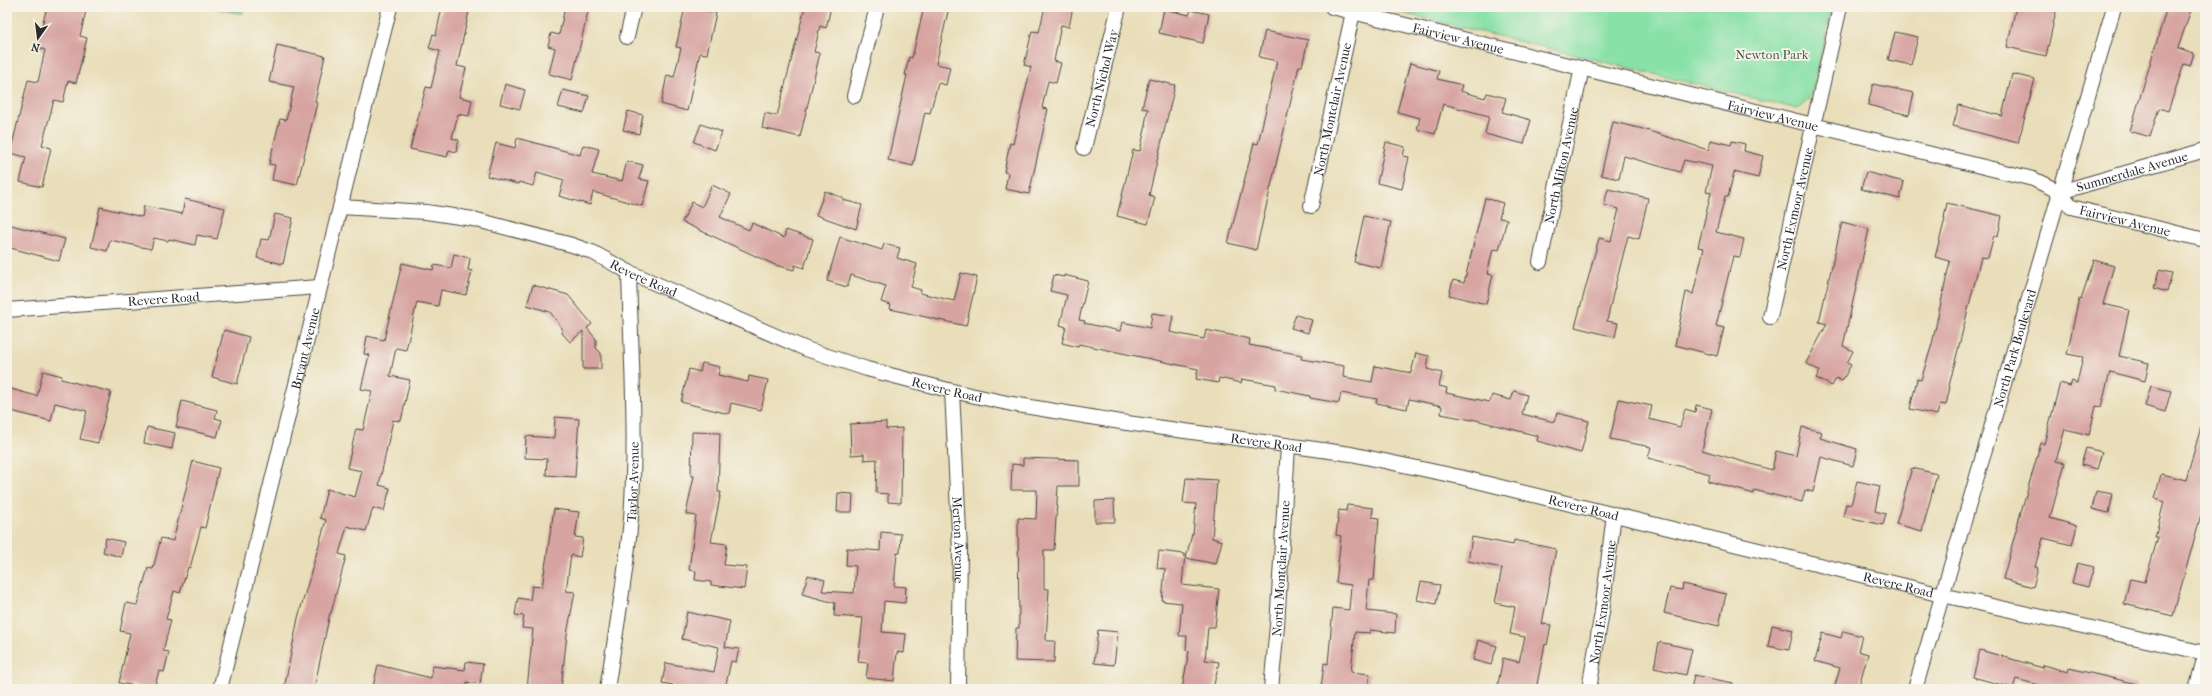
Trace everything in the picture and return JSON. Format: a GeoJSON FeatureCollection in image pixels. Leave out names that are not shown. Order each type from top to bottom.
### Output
{"type":"FeatureCollection","features":[{"type":"Feature","properties":{"kind":"street","name":"Bryant Avenue"},"geometry":{"type":"LineString","coordinates":[[220,689],[390,7]]}},
{"type":"Feature","properties":{"kind":"street"},"geometry":{"type":"LineString","coordinates":[[627,37],[634,7]]}},
{"type":"Feature","properties":{"kind":"street"},"geometry":{"type":"LineString","coordinates":[[854,96],[877,7]]}},
{"type":"Feature","properties":{"kind":"street","name":"North Nichol Way"},"geometry":{"type":"LineString","coordinates":[[1084,148],[1119,7]]}},
{"type":"Feature","properties":{"kind":"street","name":"Fairview Avenue"},"geometry":{"type":"LineString","coordinates":[[1332,7],[2033,178],[2060,192],[2071,207],[2205,240]]}},
{"type":"Feature","properties":{"kind":"street","name":"North Exmoor Avenue"},"geometry":{"type":"LineString","coordinates":[[1770,317],[1812,124],[1840,7]]}},
{"type":"Feature","properties":{"kind":"street","name":"North Park Boulevard"},"geometry":{"type":"LineString","coordinates":[[1915,689],[2114,7]]}},
{"type":"Feature","properties":{"kind":"street","name":"North Montclair Avenue"},"geometry":{"type":"LineString","coordinates":[[1311,206],[1353,12]]}},
{"type":"Feature","properties":{"kind":"street","name":"North Milton Avenue"},"geometry":{"type":"LineString","coordinates":[[1540,262],[1582,68]]}},
{"type":"Feature","properties":{"kind":"street","name":"Summerdale Avenue"},"geometry":{"type":"LineString","coordinates":[[2060,192],[2205,150]]}},
{"type":"Feature","properties":{"kind":"street","name":"Revere Road"},"geometry":{"type":"LineString","coordinates":[[340,207],[426,212],[473,219],[572,245],[592,252],[629,272],[806,349],[867,369],[952,391],[1035,408],[1288,447],[1351,454],[1460,477],[1942,594],[2205,654]]}},
{"type":"Feature","properties":{"kind":"street","name":"Taylor Avenue"},"geometry":{"type":"LineString","coordinates":[[607,689],[623,591],[631,510],[633,459],[629,272]]}},
{"type":"Feature","properties":{"kind":"street","name":"Revere Road"},"geometry":{"type":"LineString","coordinates":[[7,310],[319,287]]}},
{"type":"Feature","properties":{"kind":"street","name":"Merton Avenue"},"geometry":{"type":"LineString","coordinates":[[952,391],[960,551],[958,689]]}},
{"type":"Feature","properties":{"kind":"street","name":"North Montclair Avenue"},"geometry":{"type":"LineString","coordinates":[[1271,689],[1277,626],[1288,447]]}},
{"type":"Feature","properties":{"kind":"street","name":"North Exmoor Avenue"},"geometry":{"type":"LineString","coordinates":[[1589,689],[1602,612],[1614,514]]}},
{"type":"Feature","properties":{"kind":"street"},"geometry":{"type":"LineString","coordinates":[[2196,689],[2205,654]]}},
{"type":"Feature","properties":{"kind":"green space"},"geometry":{"type":"Polygon","coordinates":[[[209,7],[244,7],[242,14],[209,7]]]}},
{"type":"Feature","properties":{"kind":"green space","name":"Newton Park"},"geometry":{"type":"Polygon","coordinates":[[[1378,7],[1832,7],[1813,89],[1808,100],[1799,108],[1378,7]]]}},
{"type":"Feature","properties":{"kind":"building"},"geometry":{"type":"Polygon","coordinates":[[[47,7],[87,7],[80,36],[87,38],[76,83],[68,81],[63,102],[54,100],[42,145],[51,148],[42,187],[20,182],[26,157],[10,153],[28,80],[38,82],[45,50],[36,47],[47,7]]]}},
{"type":"Feature","properties":{"kind":"building"},"geometry":{"type":"Polygon","coordinates":[[[442,7],[470,7],[457,66],[466,68],[459,97],[472,100],[469,116],[458,114],[452,138],[459,140],[456,152],[449,150],[447,157],[410,149],[426,87],[431,88],[440,51],[429,48],[433,34],[436,35],[442,7]]]}},
{"type":"Feature","properties":{"kind":"building"},"geometry":{"type":"Polygon","coordinates":[[[565,7],[589,7],[572,80],[549,74],[555,48],[548,46],[551,33],[559,35],[565,7]]]}},
{"type":"Feature","properties":{"kind":"building"},"geometry":{"type":"Polygon","coordinates":[[[685,7],[716,13],[707,54],[700,53],[687,111],[661,104],[667,75],[674,77],[681,48],[676,47],[685,7]]]}},
{"type":"Feature","properties":{"kind":"building"},"geometry":{"type":"Polygon","coordinates":[[[805,7],[831,7],[826,28],[820,26],[814,52],[820,53],[800,137],[762,128],[765,113],[777,116],[805,7]]]}},
{"type":"Feature","properties":{"kind":"building"},"geometry":{"type":"Polygon","coordinates":[[[924,7],[949,7],[936,64],[950,67],[946,85],[938,83],[930,113],[925,112],[913,166],[888,160],[907,75],[905,75],[909,57],[912,58],[924,7]]]}},
{"type":"Feature","properties":{"kind":"building"},"geometry":{"type":"Polygon","coordinates":[[[1045,7],[1073,7],[1069,27],[1061,25],[1054,61],[1061,63],[1056,83],[1048,81],[1042,108],[1048,109],[1029,194],[1005,189],[1008,173],[1004,172],[1010,143],[1013,144],[1031,67],[1024,65],[1032,31],[1039,32],[1045,7]]]}},
{"type":"Feature","properties":{"kind":"building"},"geometry":{"type":"Polygon","coordinates":[[[2016,7],[2057,7],[2046,56],[2007,47],[2016,7]]]}},
{"type":"Feature","properties":{"kind":"building"},"geometry":{"type":"Polygon","coordinates":[[[2167,7],[2192,7],[2178,48],[2194,53],[2190,66],[2184,64],[2168,111],[2159,108],[2150,137],[2130,131],[2167,7]]]}},
{"type":"Feature","properties":{"kind":"building"},"geometry":{"type":"Polygon","coordinates":[[[1164,9],[1189,15],[1191,10],[1209,14],[1203,43],[1159,33],[1164,9]]]}},
{"type":"Feature","properties":{"kind":"building"},"geometry":{"type":"Polygon","coordinates":[[[1265,31],[1308,40],[1302,66],[1299,66],[1256,250],[1228,243],[1254,143],[1258,144],[1277,61],[1259,57],[1265,31]]]}},
{"type":"Feature","properties":{"kind":"building"},"geometry":{"type":"Polygon","coordinates":[[[1895,32],[1918,37],[1911,65],[1888,60],[1895,32]]]}},
{"type":"Feature","properties":{"kind":"building"},"geometry":{"type":"Polygon","coordinates":[[[277,45],[325,56],[315,102],[317,103],[297,185],[272,180],[275,165],[269,164],[280,119],[286,120],[294,87],[269,82],[277,45]]]}},
{"type":"Feature","properties":{"kind":"building"},"geometry":{"type":"Polygon","coordinates":[[[1410,63],[1439,71],[1437,79],[1462,85],[1460,91],[1485,98],[1487,93],[1506,98],[1502,112],[1531,120],[1524,144],[1485,134],[1489,116],[1443,104],[1435,134],[1417,129],[1420,118],[1397,112],[1410,63]]]}},
{"type":"Feature","properties":{"kind":"building"},"geometry":{"type":"Polygon","coordinates":[[[2012,74],[2035,79],[2018,143],[1953,126],[1959,105],[2002,116],[2012,74]]]}},
{"type":"Feature","properties":{"kind":"building"},"geometry":{"type":"Polygon","coordinates":[[[1149,79],[1175,85],[1149,195],[1155,197],[1148,224],[1117,216],[1133,150],[1140,151],[1148,109],[1142,108],[1149,79]]]}},
{"type":"Feature","properties":{"kind":"building"},"geometry":{"type":"Polygon","coordinates":[[[505,84],[525,90],[520,109],[500,104],[505,84]]]}},
{"type":"Feature","properties":{"kind":"building"},"geometry":{"type":"Polygon","coordinates":[[[1873,84],[1914,93],[1909,115],[1868,105],[1873,84]]]}},
{"type":"Feature","properties":{"kind":"building"},"geometry":{"type":"Polygon","coordinates":[[[563,90],[589,96],[584,113],[558,107],[563,90]]]}},
{"type":"Feature","properties":{"kind":"building"},"geometry":{"type":"Polygon","coordinates":[[[628,111],[643,115],[639,134],[623,130],[628,111]]]}},
{"type":"Feature","properties":{"kind":"building"},"geometry":{"type":"Polygon","coordinates":[[[1613,122],[1643,129],[1708,150],[1710,140],[1731,145],[1732,141],[1745,144],[1744,151],[1763,156],[1758,178],[1734,172],[1728,197],[1725,197],[1716,232],[1744,239],[1740,257],[1733,256],[1716,326],[1724,328],[1717,356],[1675,345],[1686,292],[1693,294],[1704,248],[1698,247],[1711,193],[1706,192],[1712,166],[1684,160],[1680,172],[1624,156],[1619,179],[1601,175],[1613,122]]]}},
{"type":"Feature","properties":{"kind":"building"},"geometry":{"type":"Polygon","coordinates":[[[701,124],[722,132],[715,150],[694,142],[701,124]]]}},
{"type":"Feature","properties":{"kind":"building"},"geometry":{"type":"Polygon","coordinates":[[[517,138],[580,155],[583,145],[599,149],[592,174],[622,181],[627,161],[643,165],[639,179],[649,181],[642,206],[593,192],[590,205],[559,196],[564,180],[537,172],[533,186],[519,182],[518,184],[487,176],[496,143],[515,148],[517,138]]]}},
{"type":"Feature","properties":{"kind":"building"},"geometry":{"type":"Polygon","coordinates":[[[1386,142],[1405,147],[1403,156],[1409,157],[1402,189],[1377,183],[1386,142]]]}},
{"type":"Feature","properties":{"kind":"building"},"geometry":{"type":"Polygon","coordinates":[[[1866,172],[1904,182],[1900,199],[1861,189],[1866,172]]]}},
{"type":"Feature","properties":{"kind":"building"},"geometry":{"type":"Polygon","coordinates":[[[712,185],[731,194],[720,217],[749,230],[752,223],[784,238],[786,230],[813,239],[804,268],[795,265],[794,270],[775,265],[682,222],[692,202],[702,207],[712,185]]]}},
{"type":"Feature","properties":{"kind":"building"},"geometry":{"type":"Polygon","coordinates":[[[1608,189],[1648,198],[1639,239],[1628,236],[1613,294],[1607,321],[1618,323],[1615,337],[1575,327],[1599,238],[1611,241],[1619,209],[1604,205],[1608,189]]]}},
{"type":"Feature","properties":{"kind":"building"},"geometry":{"type":"Polygon","coordinates":[[[825,191],[843,198],[843,200],[862,205],[856,229],[816,215],[825,191]]]}},
{"type":"Feature","properties":{"kind":"building"},"geometry":{"type":"Polygon","coordinates":[[[1485,198],[1503,203],[1499,218],[1507,219],[1499,250],[1493,249],[1487,274],[1493,275],[1486,304],[1449,295],[1453,280],[1464,283],[1485,198]]]}},
{"type":"Feature","properties":{"kind":"building"},"geometry":{"type":"Polygon","coordinates":[[[185,199],[225,208],[217,239],[197,235],[195,245],[169,239],[168,241],[154,238],[151,249],[110,240],[107,251],[91,247],[100,207],[142,217],[144,206],[182,214],[185,199]]]}},
{"type":"Feature","properties":{"kind":"building"},"geometry":{"type":"Polygon","coordinates":[[[1947,203],[2002,216],[1998,236],[1994,235],[1988,258],[1981,257],[1949,386],[1946,405],[1940,404],[1937,415],[1910,409],[1917,379],[1921,380],[1932,344],[1950,261],[1935,257],[1945,219],[1947,203]]]}},
{"type":"Feature","properties":{"kind":"building"},"geometry":{"type":"Polygon","coordinates":[[[275,214],[293,218],[283,264],[257,258],[261,239],[269,240],[275,214]]]}},
{"type":"Feature","properties":{"kind":"building"},"geometry":{"type":"Polygon","coordinates":[[[1364,216],[1391,222],[1381,268],[1354,262],[1364,216]]]}},
{"type":"Feature","properties":{"kind":"building"},"geometry":{"type":"Polygon","coordinates":[[[1842,222],[1869,229],[1843,346],[1853,351],[1847,363],[1851,365],[1842,381],[1836,378],[1832,386],[1816,378],[1820,371],[1806,363],[1827,324],[1819,322],[1842,222]]]}},
{"type":"Feature","properties":{"kind":"building"},"geometry":{"type":"Polygon","coordinates":[[[7,224],[65,239],[59,261],[7,247],[7,224]]]}},
{"type":"Feature","properties":{"kind":"building"},"geometry":{"type":"Polygon","coordinates":[[[840,237],[882,250],[884,244],[900,248],[897,258],[917,264],[911,287],[921,290],[920,293],[954,301],[961,273],[977,277],[966,326],[890,309],[891,305],[881,302],[886,286],[851,275],[847,287],[827,281],[840,237]]]}},
{"type":"Feature","properties":{"kind":"building"},"geometry":{"type":"Polygon","coordinates":[[[454,254],[470,258],[468,270],[472,271],[466,295],[441,290],[438,306],[417,302],[406,350],[396,348],[390,376],[410,380],[401,421],[393,420],[379,485],[390,488],[384,511],[373,508],[366,531],[347,526],[339,554],[346,556],[330,613],[314,689],[284,689],[298,618],[326,520],[320,518],[327,489],[355,497],[362,471],[347,468],[356,429],[363,430],[372,391],[361,389],[369,355],[364,354],[367,336],[384,340],[402,263],[433,270],[434,265],[451,268],[454,254]]]}},
{"type":"Feature","properties":{"kind":"building"},"geometry":{"type":"Polygon","coordinates":[[[2094,260],[2114,266],[2103,304],[2129,310],[2119,356],[2149,363],[2145,381],[2110,372],[2101,407],[2096,406],[2089,435],[2065,429],[2056,461],[2065,463],[2050,518],[2077,526],[2072,545],[2043,538],[2035,567],[2038,568],[2033,587],[2003,579],[2041,443],[2044,444],[2060,383],[2070,386],[2072,381],[2077,383],[2083,357],[2067,354],[2079,298],[2081,299],[2094,260]]]}},
{"type":"Feature","properties":{"kind":"building"},"geometry":{"type":"Polygon","coordinates":[[[2159,270],[2172,273],[2167,292],[2154,288],[2159,270]]]}},
{"type":"Feature","properties":{"kind":"building"},"geometry":{"type":"Polygon","coordinates":[[[1054,275],[1064,277],[1064,275],[1088,281],[1079,320],[1085,321],[1084,323],[1120,331],[1122,322],[1150,328],[1152,313],[1173,316],[1170,332],[1204,339],[1206,330],[1250,339],[1249,345],[1302,355],[1301,359],[1344,366],[1343,377],[1372,382],[1375,366],[1411,373],[1416,353],[1429,356],[1427,369],[1442,373],[1439,386],[1447,388],[1446,393],[1490,402],[1492,395],[1511,400],[1514,391],[1527,395],[1522,414],[1554,422],[1557,413],[1589,421],[1581,453],[1537,441],[1538,436],[1472,419],[1441,414],[1442,406],[1409,399],[1407,409],[1376,403],[1377,399],[1341,393],[1339,403],[1310,398],[1310,396],[1275,389],[1276,385],[1242,379],[1241,383],[1219,378],[1218,383],[1196,379],[1198,369],[1079,344],[1078,347],[1062,343],[1066,327],[1060,325],[1067,295],[1050,291],[1054,275]]]}},
{"type":"Feature","properties":{"kind":"building"},"geometry":{"type":"Polygon","coordinates":[[[533,285],[568,295],[592,324],[587,328],[596,339],[596,348],[601,353],[601,369],[583,369],[583,331],[570,342],[562,333],[562,328],[550,312],[527,305],[533,285]]]}},
{"type":"Feature","properties":{"kind":"building"},"geometry":{"type":"Polygon","coordinates":[[[1296,315],[1312,320],[1308,333],[1291,328],[1296,315]]]}},
{"type":"Feature","properties":{"kind":"building"},"geometry":{"type":"Polygon","coordinates":[[[224,330],[249,337],[237,384],[212,377],[224,330]]]}},
{"type":"Feature","properties":{"kind":"building"},"geometry":{"type":"Polygon","coordinates":[[[702,363],[720,367],[718,375],[748,382],[749,376],[768,380],[761,410],[731,403],[729,414],[681,402],[689,369],[700,372],[702,363]]]}},
{"type":"Feature","properties":{"kind":"building"},"geometry":{"type":"Polygon","coordinates":[[[43,371],[62,376],[61,379],[111,392],[98,443],[80,439],[87,411],[55,403],[51,421],[7,410],[7,388],[37,396],[43,371]]]}},
{"type":"Feature","properties":{"kind":"building"},"geometry":{"type":"Polygon","coordinates":[[[2151,386],[2171,391],[2165,412],[2145,406],[2151,386]]]}},
{"type":"Feature","properties":{"kind":"building"},"geometry":{"type":"Polygon","coordinates":[[[1619,399],[1652,406],[1649,419],[1680,427],[1685,409],[1695,412],[1696,405],[1712,409],[1702,450],[1772,470],[1776,451],[1796,456],[1802,427],[1822,432],[1820,438],[1857,449],[1853,466],[1821,457],[1813,492],[1805,490],[1802,502],[1754,490],[1754,494],[1708,481],[1710,474],[1648,458],[1651,447],[1610,439],[1619,399]]]}},
{"type":"Feature","properties":{"kind":"building"},"geometry":{"type":"Polygon","coordinates":[[[182,401],[217,410],[215,418],[222,420],[217,437],[176,427],[182,401]]]}},
{"type":"Feature","properties":{"kind":"building"},"geometry":{"type":"Polygon","coordinates":[[[555,417],[579,419],[575,477],[546,475],[547,459],[525,458],[526,436],[554,438],[555,417]]]}},
{"type":"Feature","properties":{"kind":"building"},"geometry":{"type":"Polygon","coordinates":[[[886,422],[886,429],[902,428],[901,503],[888,502],[888,494],[876,493],[877,459],[864,460],[864,454],[851,455],[850,424],[886,422]]]}},
{"type":"Feature","properties":{"kind":"building"},"geometry":{"type":"Polygon","coordinates":[[[147,427],[175,433],[172,449],[144,443],[147,427]]]}},
{"type":"Feature","properties":{"kind":"building"},"geometry":{"type":"Polygon","coordinates":[[[2201,427],[2205,427],[2205,511],[2202,511],[2173,616],[2124,604],[2130,579],[2145,582],[2158,537],[2155,537],[2164,502],[2155,499],[2161,474],[2186,480],[2201,427]]]}},
{"type":"Feature","properties":{"kind":"building"},"geometry":{"type":"Polygon","coordinates":[[[692,432],[720,433],[718,492],[721,492],[711,542],[727,544],[724,565],[747,567],[744,589],[711,585],[711,582],[695,580],[696,571],[689,570],[696,516],[686,514],[694,476],[691,476],[692,432]]]}},
{"type":"Feature","properties":{"kind":"building"},"geometry":{"type":"Polygon","coordinates":[[[2086,448],[2102,452],[2097,469],[2081,465],[2086,448]]]}},
{"type":"Feature","properties":{"kind":"building"},"geometry":{"type":"Polygon","coordinates":[[[1023,458],[1079,460],[1079,486],[1058,486],[1054,550],[1044,550],[1044,589],[1049,589],[1046,641],[1055,641],[1054,662],[1015,661],[1016,628],[1019,628],[1018,518],[1036,519],[1037,490],[1011,490],[1012,464],[1023,465],[1023,458]]]}},
{"type":"Feature","properties":{"kind":"building"},"geometry":{"type":"Polygon","coordinates":[[[193,461],[219,468],[205,528],[201,527],[190,568],[188,567],[180,593],[174,591],[166,619],[171,620],[163,651],[169,652],[164,672],[159,671],[154,689],[119,683],[130,633],[120,631],[126,603],[137,605],[148,568],[153,569],[161,538],[173,541],[193,461]]]}},
{"type":"Feature","properties":{"kind":"building"},"geometry":{"type":"Polygon","coordinates":[[[1912,468],[1937,474],[1922,531],[1896,524],[1912,468]]]}},
{"type":"Feature","properties":{"kind":"building"},"geometry":{"type":"Polygon","coordinates":[[[1186,478],[1217,480],[1212,538],[1222,541],[1216,564],[1186,558],[1193,534],[1196,504],[1183,503],[1186,478]]]}},
{"type":"Feature","properties":{"kind":"building"},"geometry":{"type":"Polygon","coordinates":[[[1857,481],[1880,486],[1875,511],[1886,514],[1883,525],[1843,516],[1846,504],[1851,505],[1857,481]]]}},
{"type":"Feature","properties":{"kind":"building"},"geometry":{"type":"Polygon","coordinates":[[[2096,491],[2113,494],[2109,513],[2092,509],[2096,491]]]}},
{"type":"Feature","properties":{"kind":"building"},"geometry":{"type":"Polygon","coordinates":[[[838,493],[853,494],[852,512],[837,512],[838,493]]]}},
{"type":"Feature","properties":{"kind":"building"},"geometry":{"type":"Polygon","coordinates":[[[1114,500],[1115,522],[1095,522],[1095,501],[1114,500]]]}},
{"type":"Feature","properties":{"kind":"building"},"geometry":{"type":"Polygon","coordinates":[[[1347,505],[1373,508],[1372,517],[1379,518],[1374,580],[1369,580],[1366,611],[1396,614],[1395,633],[1370,630],[1370,633],[1355,632],[1351,672],[1370,674],[1368,689],[1321,689],[1324,663],[1328,664],[1333,608],[1349,610],[1351,585],[1336,583],[1341,536],[1336,535],[1339,510],[1346,511],[1347,505]]]}},
{"type":"Feature","properties":{"kind":"building"},"geometry":{"type":"Polygon","coordinates":[[[554,509],[579,512],[575,537],[583,538],[580,557],[571,555],[566,591],[575,592],[567,634],[561,689],[527,689],[533,629],[522,628],[524,616],[515,615],[518,598],[530,600],[532,586],[542,587],[554,509]]]}},
{"type":"Feature","properties":{"kind":"building"},"geometry":{"type":"Polygon","coordinates":[[[881,532],[901,534],[900,553],[897,553],[894,586],[906,587],[905,603],[884,601],[882,632],[906,634],[904,653],[897,652],[894,681],[866,678],[868,663],[858,662],[863,618],[834,616],[835,603],[802,594],[808,575],[825,580],[822,591],[854,593],[856,566],[846,565],[847,548],[880,551],[881,532]]]}},
{"type":"Feature","properties":{"kind":"building"},"geometry":{"type":"Polygon","coordinates":[[[1472,537],[1513,545],[1514,540],[1556,549],[1542,624],[1551,625],[1547,645],[1545,644],[1536,689],[1497,689],[1503,658],[1519,662],[1525,637],[1510,634],[1515,607],[1495,603],[1502,568],[1468,561],[1472,537]]]}},
{"type":"Feature","properties":{"kind":"building"},"geometry":{"type":"Polygon","coordinates":[[[106,538],[124,542],[121,557],[103,552],[106,538]]]}},
{"type":"Feature","properties":{"kind":"building"},"geometry":{"type":"Polygon","coordinates":[[[1159,551],[1185,554],[1182,585],[1219,589],[1215,627],[1208,627],[1205,660],[1219,662],[1213,689],[1182,689],[1189,651],[1186,650],[1187,636],[1179,636],[1182,603],[1162,601],[1165,569],[1157,568],[1159,551]]]}},
{"type":"Feature","properties":{"kind":"building"},"geometry":{"type":"Polygon","coordinates":[[[2077,563],[2094,567],[2088,587],[2072,583],[2077,563]]]}},
{"type":"Feature","properties":{"kind":"building"},"geometry":{"type":"Polygon","coordinates":[[[1421,582],[1440,585],[1436,604],[1417,600],[1421,582]]]}},
{"type":"Feature","properties":{"kind":"building"},"geometry":{"type":"Polygon","coordinates":[[[1683,584],[1726,594],[1719,626],[1664,613],[1670,588],[1682,590],[1683,584]]]}},
{"type":"Feature","properties":{"kind":"building"},"geometry":{"type":"Polygon","coordinates":[[[687,612],[730,621],[725,647],[739,649],[736,662],[731,661],[725,689],[672,689],[673,685],[662,683],[666,663],[714,672],[719,647],[682,639],[687,612]]]}},
{"type":"Feature","properties":{"kind":"building"},"geometry":{"type":"Polygon","coordinates":[[[1772,625],[1793,630],[1789,650],[1768,646],[1772,625]]]}},
{"type":"Feature","properties":{"kind":"building"},"geometry":{"type":"Polygon","coordinates":[[[1098,630],[1118,632],[1114,665],[1094,663],[1098,630]]]}},
{"type":"Feature","properties":{"kind":"building"},"geometry":{"type":"Polygon","coordinates":[[[1843,631],[1862,636],[1858,651],[1868,654],[1858,689],[1834,689],[1840,668],[1815,661],[1823,633],[1841,638],[1843,631]]]}},
{"type":"Feature","properties":{"kind":"building"},"geometry":{"type":"Polygon","coordinates":[[[1478,640],[1497,646],[1491,665],[1473,660],[1478,640]]]}},
{"type":"Feature","properties":{"kind":"building"},"geometry":{"type":"Polygon","coordinates":[[[1659,642],[1692,649],[1686,675],[1654,668],[1659,642]]]}},
{"type":"Feature","properties":{"kind":"building"},"geometry":{"type":"Polygon","coordinates":[[[1980,650],[2043,668],[2043,665],[2068,672],[2069,668],[2137,684],[2136,689],[2071,689],[2058,686],[2058,689],[2055,689],[2016,679],[2013,688],[1973,677],[1980,650]]]}},
{"type":"Feature","properties":{"kind":"building"},"geometry":{"type":"Polygon","coordinates":[[[466,662],[483,664],[480,684],[467,682],[466,689],[384,689],[373,687],[378,665],[431,678],[432,666],[465,670],[466,662]]]}},
{"type":"Feature","properties":{"kind":"building"},"geometry":{"type":"Polygon","coordinates":[[[1694,675],[1733,683],[1732,689],[1691,689],[1694,675]]]}}]}
